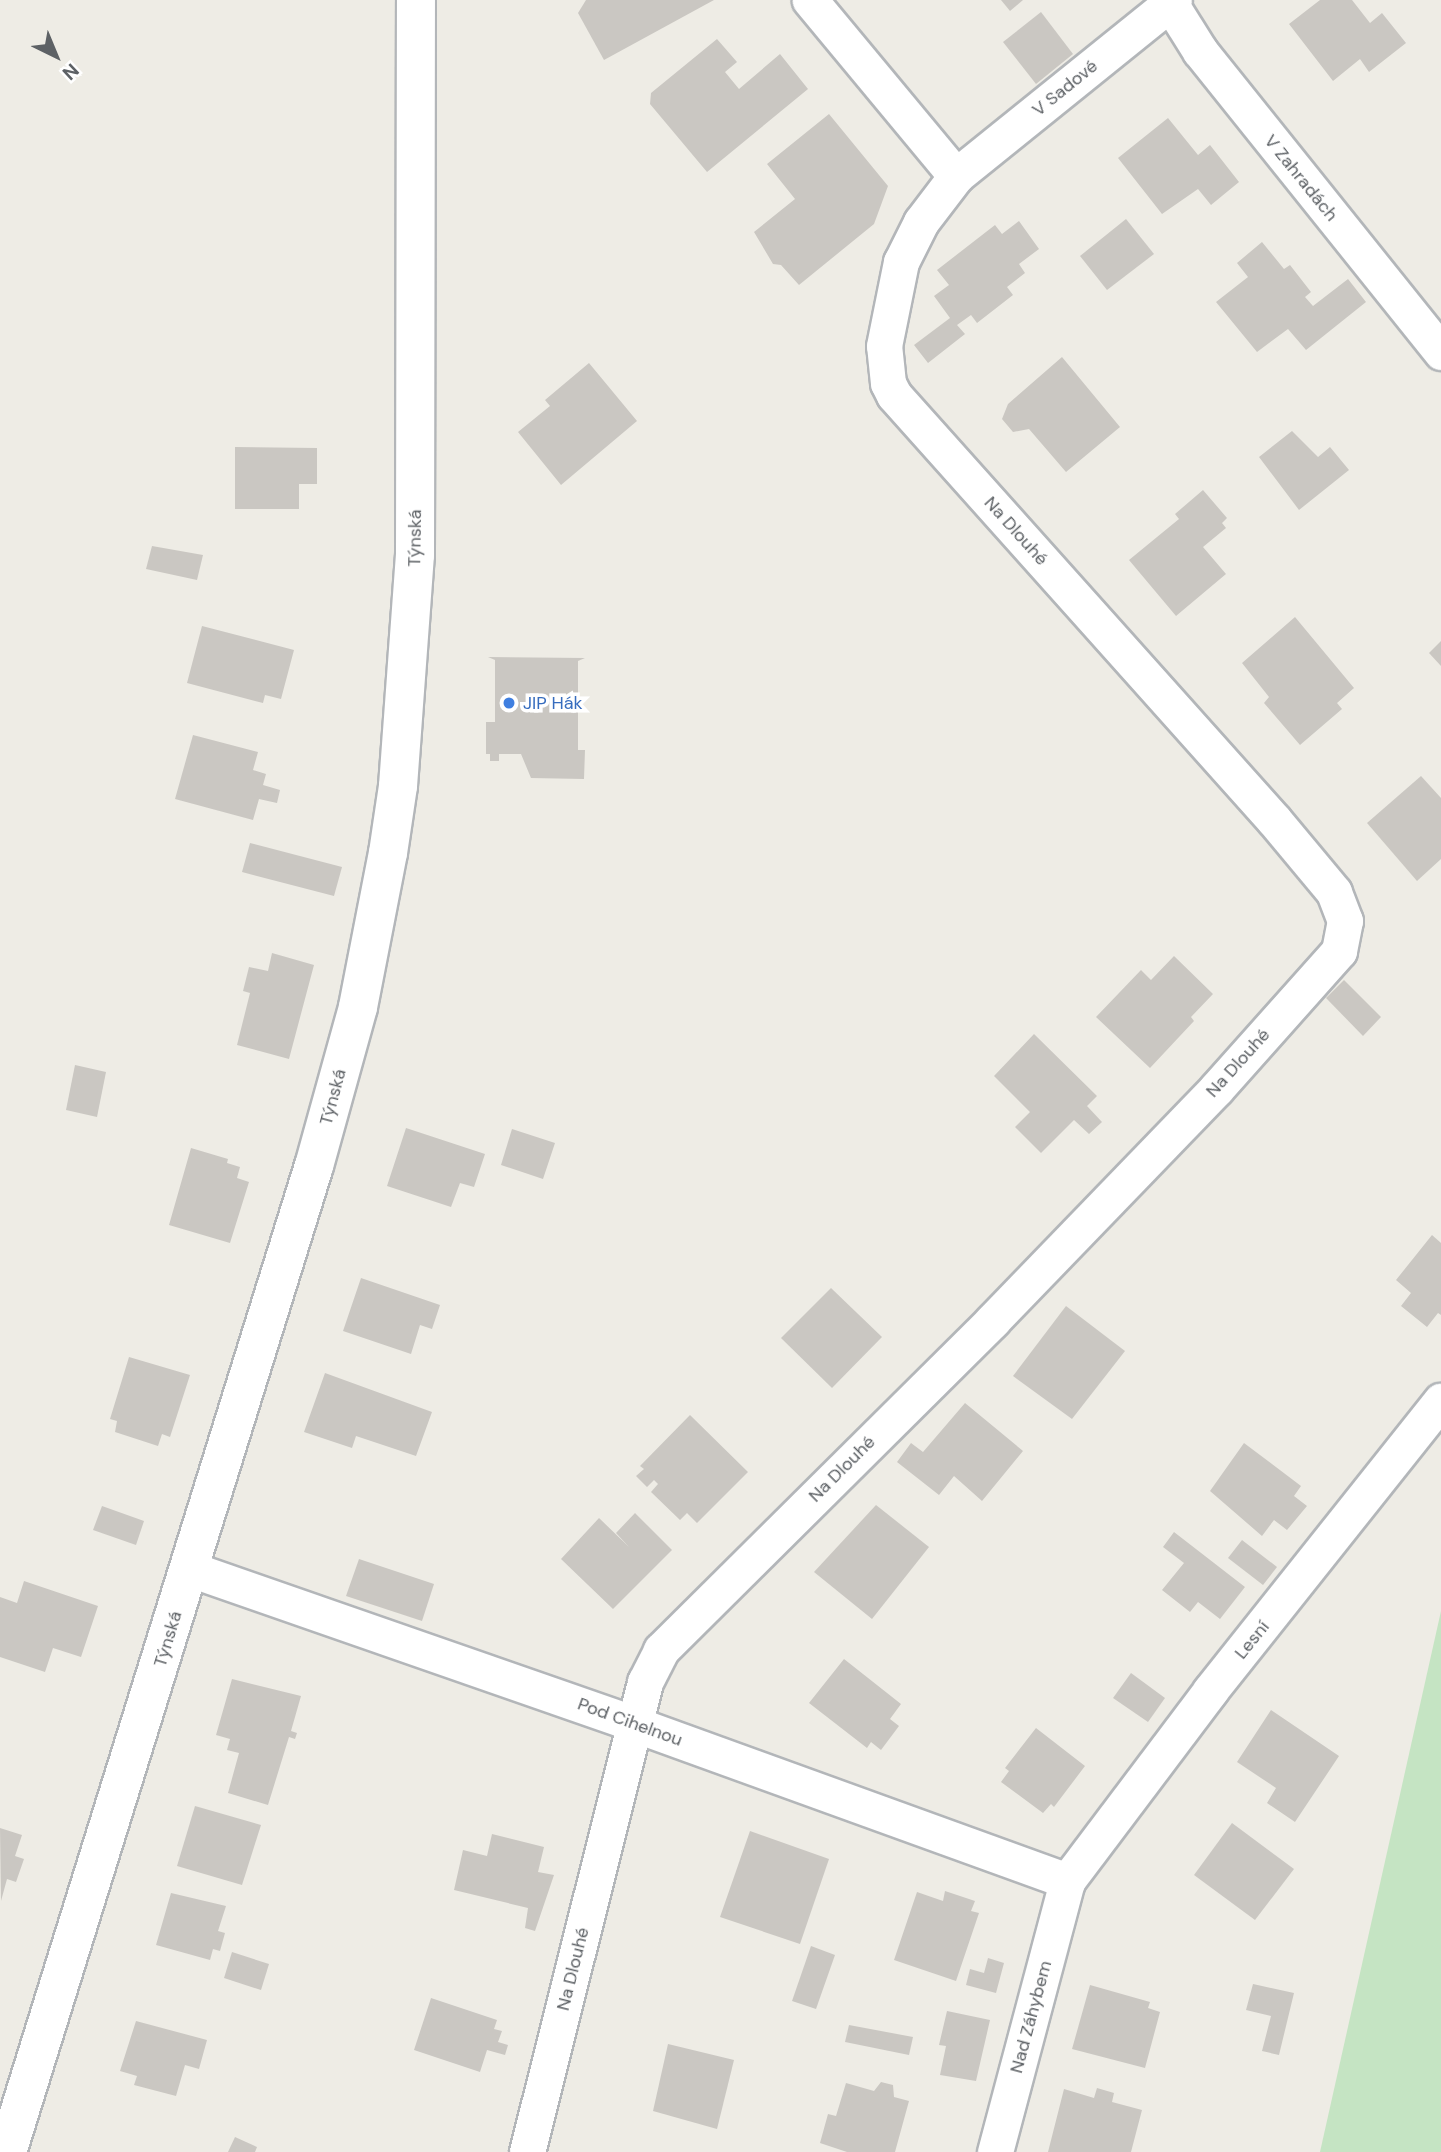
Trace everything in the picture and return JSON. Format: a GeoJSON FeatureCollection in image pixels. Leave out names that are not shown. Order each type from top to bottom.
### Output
{"type":"FeatureCollection","features":[{"type":"Feature","properties":{"kind":"main road","name":"Týnská"},"geometry":{"type":"LineString","coordinates":[[7,2152],[190,1569],[355,1020],[398,786],[415,555],[416,0]]}},
{"type":"Feature","properties":{"kind":"street"},"geometry":{"type":"LineString","coordinates":[[810,0],[956,176]]}},
{"type":"Feature","properties":{"kind":"street","name":"V Sadové"},"geometry":{"type":"LineString","coordinates":[[956,176],[1171,1]]}},
{"type":"Feature","properties":{"kind":"street","name":"V Zahradách"},"geometry":{"type":"LineString","coordinates":[[1171,1],[1200,51],[1441,352]]}},
{"type":"Feature","properties":{"kind":"street","name":"Na Dlouhé"},"geometry":{"type":"LineString","coordinates":[[527,2152],[645,1682],[661,1650],[992,1321],[1216,1089],[1339,951],[1345,921],[1334,892],[1274,820],[894,395],[888,383],[884,346],[901,262],[921,222],[956,176]]}},
{"type":"Feature","properties":{"kind":"street","name":"Lesní"},"geometry":{"type":"LineString","coordinates":[[1067,1881],[1210,1692],[1441,1401]]}},
{"type":"Feature","properties":{"kind":"street","name":"Pod Cihelnou"},"geometry":{"type":"LineString","coordinates":[[190,1569],[634,1724],[1067,1881]]}},
{"type":"Feature","properties":{"kind":"street","name":"Nad Záhybem"},"geometry":{"type":"LineString","coordinates":[[995,2152],[1067,1881]]}},
{"type":"Feature","properties":{"kind":"green space"},"geometry":{"type":"Polygon","coordinates":[[[1441,1611],[1441,2152],[1320,2152],[1441,1611]]]}},
{"type":"Feature","properties":{"kind":"building"},"geometry":{"type":"Polygon","coordinates":[[[586,0],[714,0],[604,60],[578,13],[586,0]]]}},
{"type":"Feature","properties":{"kind":"building"},"geometry":{"type":"Polygon","coordinates":[[[1001,0],[1023,0],[1010,11],[1001,0]]]}},
{"type":"Feature","properties":{"kind":"building"},"geometry":{"type":"Polygon","coordinates":[[[1320,0],[1352,0],[1370,23],[1382,13],[1406,43],[1369,72],[1360,59],[1333,81],[1289,24],[1320,0]]]}},
{"type":"Feature","properties":{"kind":"building"},"geometry":{"type":"Polygon","coordinates":[[[1041,12],[1073,54],[1036,84],[1003,42],[1041,12]]]}},
{"type":"Feature","properties":{"kind":"building"},"geometry":{"type":"Polygon","coordinates":[[[717,39],[737,62],[725,72],[739,89],[780,54],[808,89],[707,172],[650,104],[651,93],[717,39]]]}},
{"type":"Feature","properties":{"kind":"building"},"geometry":{"type":"Polygon","coordinates":[[[829,114],[888,186],[874,224],[799,285],[781,265],[773,264],[754,232],[795,199],[767,164],[829,114]]]}},
{"type":"Feature","properties":{"kind":"building"},"geometry":{"type":"Polygon","coordinates":[[[1168,118],[1198,155],[1210,145],[1239,182],[1211,205],[1198,189],[1162,214],[1118,158],[1168,118]]]}},
{"type":"Feature","properties":{"kind":"building"},"geometry":{"type":"Polygon","coordinates":[[[1126,219],[1154,254],[1107,290],[1080,256],[1126,219]]]}},
{"type":"Feature","properties":{"kind":"building"},"geometry":{"type":"Polygon","coordinates":[[[1019,221],[1039,249],[1019,264],[1025,273],[1007,287],[1013,295],[977,323],[971,315],[957,325],[965,334],[928,363],[914,345],[950,318],[934,296],[949,285],[937,270],[995,225],[1002,234],[1019,221]]]}},
{"type":"Feature","properties":{"kind":"building"},"geometry":{"type":"Polygon","coordinates":[[[1262,242],[1284,269],[1290,265],[1311,292],[1305,297],[1313,306],[1348,279],[1366,302],[1306,350],[1288,329],[1257,352],[1216,302],[1248,277],[1237,263],[1262,242]]]}},
{"type":"Feature","properties":{"kind":"building"},"geometry":{"type":"Polygon","coordinates":[[[1062,357],[1120,427],[1066,472],[1029,429],[1013,432],[1002,419],[1008,404],[1062,357]]]}},
{"type":"Feature","properties":{"kind":"building"},"geometry":{"type":"Polygon","coordinates":[[[589,363],[637,421],[561,485],[518,432],[550,406],[545,400],[589,363]]]}},
{"type":"Feature","properties":{"kind":"building"},"geometry":{"type":"Polygon","coordinates":[[[1292,431],[1318,457],[1330,447],[1349,470],[1299,510],[1259,457],[1292,431]]]}},
{"type":"Feature","properties":{"kind":"building"},"geometry":{"type":"Polygon","coordinates":[[[235,447],[317,448],[317,484],[299,484],[299,509],[235,509],[235,447]]]}},
{"type":"Feature","properties":{"kind":"building"},"geometry":{"type":"Polygon","coordinates":[[[1203,490],[1227,518],[1222,523],[1226,528],[1203,547],[1226,574],[1176,616],[1129,560],[1179,519],[1175,514],[1203,490]]]}},
{"type":"Feature","properties":{"kind":"building"},"geometry":{"type":"Polygon","coordinates":[[[152,546],[203,555],[197,580],[146,569],[152,546]]]}},
{"type":"Feature","properties":{"kind":"building"},"geometry":{"type":"Polygon","coordinates":[[[1295,617],[1354,688],[1337,703],[1342,709],[1300,745],[1264,703],[1269,697],[1242,663],[1295,617]]]}},
{"type":"Feature","properties":{"kind":"building"},"geometry":{"type":"Polygon","coordinates":[[[202,626],[294,650],[281,699],[265,695],[263,703],[187,683],[202,626]]]}},
{"type":"Feature","properties":{"kind":"building"},"geometry":{"type":"Polygon","coordinates":[[[1441,641],[1441,666],[1429,653],[1441,641]]]}},
{"type":"Feature","properties":{"kind":"building"},"geometry":{"type":"Polygon","coordinates":[[[488,657],[585,658],[578,661],[578,750],[585,750],[584,779],[531,778],[521,754],[499,754],[499,761],[490,761],[490,754],[486,754],[486,722],[495,722],[495,660],[488,657]]]}},
{"type":"Feature","properties":{"kind":"building"},"geometry":{"type":"Polygon","coordinates":[[[193,735],[258,752],[253,770],[266,774],[263,785],[280,790],[277,803],[259,799],[253,820],[175,799],[193,735]]]}},
{"type":"Feature","properties":{"kind":"building"},"geometry":{"type":"Polygon","coordinates":[[[1421,776],[1441,798],[1441,859],[1417,881],[1367,823],[1421,776]]]}},
{"type":"Feature","properties":{"kind":"building"},"geometry":{"type":"Polygon","coordinates":[[[250,843],[342,867],[334,896],[242,872],[250,843]]]}},
{"type":"Feature","properties":{"kind":"building"},"geometry":{"type":"Polygon","coordinates":[[[272,953],[314,965],[289,1059],[237,1045],[250,993],[243,991],[249,967],[268,971],[272,953]]]}},
{"type":"Feature","properties":{"kind":"building"},"geometry":{"type":"Polygon","coordinates":[[[1174,956],[1213,994],[1191,1017],[1194,1021],[1150,1068],[1096,1017],[1141,970],[1151,980],[1174,956]]]}},
{"type":"Feature","properties":{"kind":"building"},"geometry":{"type":"Polygon","coordinates":[[[1344,980],[1381,1017],[1363,1036],[1326,998],[1344,980]]]}},
{"type":"Feature","properties":{"kind":"building"},"geometry":{"type":"Polygon","coordinates":[[[1034,1034],[1097,1096],[1087,1106],[1102,1122],[1089,1134],[1074,1120],[1041,1153],[1015,1127],[1030,1112],[994,1076],[1034,1034]]]}},
{"type":"Feature","properties":{"kind":"building"},"geometry":{"type":"Polygon","coordinates":[[[75,1065],[106,1072],[97,1117],[66,1110],[75,1065]]]}},
{"type":"Feature","properties":{"kind":"building"},"geometry":{"type":"Polygon","coordinates":[[[406,1128],[485,1154],[474,1187],[460,1183],[451,1207],[387,1186],[406,1128]]]}},
{"type":"Feature","properties":{"kind":"building"},"geometry":{"type":"Polygon","coordinates":[[[512,1129],[555,1143],[543,1179],[501,1165],[512,1129]]]}},
{"type":"Feature","properties":{"kind":"building"},"geometry":{"type":"Polygon","coordinates":[[[191,1148],[228,1159],[227,1163],[240,1167],[237,1178],[249,1182],[230,1243],[169,1225],[191,1148]]]}},
{"type":"Feature","properties":{"kind":"building"},"geometry":{"type":"Polygon","coordinates":[[[1432,1235],[1441,1243],[1441,1315],[1438,1313],[1427,1327],[1401,1306],[1411,1293],[1396,1280],[1432,1235]]]}},
{"type":"Feature","properties":{"kind":"building"},"geometry":{"type":"Polygon","coordinates":[[[361,1278],[440,1305],[432,1329],[420,1325],[411,1354],[343,1331],[361,1278]]]}},
{"type":"Feature","properties":{"kind":"building"},"geometry":{"type":"Polygon","coordinates":[[[831,1288],[882,1337],[832,1388],[781,1338],[831,1288]]]}},
{"type":"Feature","properties":{"kind":"building"},"geometry":{"type":"Polygon","coordinates":[[[1066,1306],[1125,1351],[1072,1419],[1013,1376],[1066,1306]]]}},
{"type":"Feature","properties":{"kind":"building"},"geometry":{"type":"Polygon","coordinates":[[[129,1357],[190,1375],[170,1437],[162,1434],[158,1446],[115,1432],[117,1421],[110,1419],[129,1357]]]}},
{"type":"Feature","properties":{"kind":"building"},"geometry":{"type":"Polygon","coordinates":[[[325,1373],[432,1412],[416,1456],[356,1436],[352,1448],[304,1432],[325,1373]]]}},
{"type":"Feature","properties":{"kind":"building"},"geometry":{"type":"Polygon","coordinates":[[[965,1403],[1023,1451],[982,1501],[954,1476],[939,1495],[897,1462],[911,1443],[923,1452],[965,1403]]]}},
{"type":"Feature","properties":{"kind":"building"},"geometry":{"type":"Polygon","coordinates":[[[690,1415],[748,1472],[697,1523],[687,1513],[680,1520],[651,1492],[658,1484],[654,1480],[647,1487],[636,1476],[644,1469],[640,1466],[690,1415]]]}},
{"type":"Feature","properties":{"kind":"building"},"geometry":{"type":"Polygon","coordinates":[[[1244,1443],[1301,1486],[1294,1496],[1307,1506],[1287,1530],[1274,1520],[1262,1536],[1210,1491],[1244,1443]]]}},
{"type":"Feature","properties":{"kind":"building"},"geometry":{"type":"Polygon","coordinates":[[[876,1505],[929,1547],[872,1619],[814,1572],[876,1505]]]}},
{"type":"Feature","properties":{"kind":"building"},"geometry":{"type":"Polygon","coordinates":[[[102,1506],[144,1521],[136,1545],[93,1530],[102,1506]]]}},
{"type":"Feature","properties":{"kind":"building"},"geometry":{"type":"Polygon","coordinates":[[[635,1513],[672,1550],[613,1609],[561,1559],[599,1518],[629,1547],[616,1533],[635,1513]]]}},
{"type":"Feature","properties":{"kind":"building"},"geometry":{"type":"Polygon","coordinates":[[[1174,1532],[1245,1587],[1220,1619],[1198,1602],[1190,1612],[1162,1590],[1184,1563],[1163,1547],[1174,1532]]]}},
{"type":"Feature","properties":{"kind":"building"},"geometry":{"type":"Polygon","coordinates":[[[1242,1540],[1277,1567],[1263,1585],[1228,1558],[1242,1540]]]}},
{"type":"Feature","properties":{"kind":"building"},"geometry":{"type":"Polygon","coordinates":[[[359,1559],[434,1584],[422,1621],[346,1596],[359,1559]]]}},
{"type":"Feature","properties":{"kind":"building"},"geometry":{"type":"Polygon","coordinates":[[[24,1581],[98,1606],[81,1657],[53,1648],[45,1672],[0,1657],[0,1597],[17,1603],[24,1581]]]}},
{"type":"Feature","properties":{"kind":"building"},"geometry":{"type":"Polygon","coordinates":[[[844,1659],[901,1704],[890,1719],[899,1726],[881,1750],[871,1742],[867,1748],[809,1703],[844,1659]]]}},
{"type":"Feature","properties":{"kind":"building"},"geometry":{"type":"Polygon","coordinates":[[[1131,1673],[1165,1698],[1148,1722],[1113,1698],[1131,1673]]]}},
{"type":"Feature","properties":{"kind":"building"},"geometry":{"type":"Polygon","coordinates":[[[232,1679],[301,1696],[291,1731],[297,1733],[295,1739],[289,1737],[268,1805],[228,1793],[239,1753],[227,1750],[230,1739],[216,1735],[232,1679]]]}},
{"type":"Feature","properties":{"kind":"building"},"geometry":{"type":"Polygon","coordinates":[[[1271,1710],[1339,1756],[1295,1822],[1267,1803],[1276,1788],[1237,1762],[1271,1710]]]}},
{"type":"Feature","properties":{"kind":"building"},"geometry":{"type":"Polygon","coordinates":[[[1036,1728],[1085,1766],[1054,1807],[1051,1804],[1043,1813],[1001,1782],[1009,1771],[1005,1768],[1036,1728]]]}},
{"type":"Feature","properties":{"kind":"building"},"geometry":{"type":"Polygon","coordinates":[[[195,1806],[261,1825],[242,1885],[177,1866],[195,1806]]]}},
{"type":"Feature","properties":{"kind":"building"},"geometry":{"type":"Polygon","coordinates":[[[1232,1823],[1294,1869],[1255,1920],[1194,1875],[1232,1823]]]}},
{"type":"Feature","properties":{"kind":"building"},"geometry":{"type":"Polygon","coordinates":[[[0,1828],[22,1835],[15,1856],[24,1859],[16,1882],[7,1879],[1,1901],[0,1828]]]}},
{"type":"Feature","properties":{"kind":"building"},"geometry":{"type":"Polygon","coordinates":[[[750,1831],[829,1859],[800,1944],[720,1917],[750,1831]]]}},
{"type":"Feature","properties":{"kind":"building"},"geometry":{"type":"Polygon","coordinates":[[[492,1834],[544,1847],[538,1872],[554,1875],[535,1931],[525,1928],[528,1908],[454,1890],[463,1850],[487,1856],[492,1834]]]}},
{"type":"Feature","properties":{"kind":"building"},"geometry":{"type":"Polygon","coordinates":[[[945,1891],[975,1901],[971,1911],[979,1913],[956,1981],[894,1960],[917,1892],[943,1901],[945,1891]]]}},
{"type":"Feature","properties":{"kind":"building"},"geometry":{"type":"Polygon","coordinates":[[[171,1893],[226,1906],[218,1931],[225,1933],[220,1951],[213,1949],[210,1960],[156,1945],[171,1893]]]}},
{"type":"Feature","properties":{"kind":"building"},"geometry":{"type":"Polygon","coordinates":[[[811,1946],[835,1955],[816,2009],[792,2001],[811,1946]]]}},
{"type":"Feature","properties":{"kind":"building"},"geometry":{"type":"Polygon","coordinates":[[[232,1952],[269,1964],[261,1990],[224,1978],[232,1952]]]}},
{"type":"Feature","properties":{"kind":"building"},"geometry":{"type":"Polygon","coordinates":[[[988,1958],[1004,1963],[996,1993],[966,1985],[970,1969],[984,1973],[988,1958]]]}},
{"type":"Feature","properties":{"kind":"building"},"geometry":{"type":"Polygon","coordinates":[[[1253,1984],[1294,1993],[1279,2055],[1262,2051],[1271,2016],[1246,2010],[1253,1984]]]}},
{"type":"Feature","properties":{"kind":"building"},"geometry":{"type":"Polygon","coordinates":[[[1090,1985],[1150,2002],[1148,2008],[1160,2012],[1145,2068],[1072,2049],[1090,1985]]]}},
{"type":"Feature","properties":{"kind":"building"},"geometry":{"type":"Polygon","coordinates":[[[431,1998],[497,2020],[494,2029],[502,2031],[498,2042],[508,2045],[505,2055],[487,2050],[480,2072],[414,2050],[431,1998]]]}},
{"type":"Feature","properties":{"kind":"building"},"geometry":{"type":"Polygon","coordinates":[[[947,2011],[990,2020],[976,2081],[940,2075],[946,2046],[939,2045],[947,2011]]]}},
{"type":"Feature","properties":{"kind":"building"},"geometry":{"type":"Polygon","coordinates":[[[136,2021],[207,2040],[199,2069],[185,2065],[176,2096],[134,2085],[137,2076],[120,2071],[136,2021]]]}},
{"type":"Feature","properties":{"kind":"building"},"geometry":{"type":"Polygon","coordinates":[[[849,2025],[913,2037],[909,2055],[845,2042],[849,2025]]]}},
{"type":"Feature","properties":{"kind":"building"},"geometry":{"type":"Polygon","coordinates":[[[668,2044],[734,2060],[717,2129],[653,2111],[668,2044]]]}},
{"type":"Feature","properties":{"kind":"building"},"geometry":{"type":"Polygon","coordinates":[[[881,2082],[893,2085],[894,2097],[909,2101],[895,2152],[847,2152],[820,2143],[828,2114],[836,2116],[846,2083],[874,2091],[881,2082]]]}},
{"type":"Feature","properties":{"kind":"building"},"geometry":{"type":"Polygon","coordinates":[[[1097,2088],[1114,2093],[1112,2102],[1142,2110],[1131,2152],[1048,2152],[1064,2089],[1094,2098],[1097,2088]]]}},
{"type":"Feature","properties":{"kind":"building"},"geometry":{"type":"Polygon","coordinates":[[[235,2137],[257,2147],[255,2152],[228,2152],[235,2137]]]}},
{"type":"Feature","properties":{"kind":"place","name":"JIP Hák"},"geometry":{"type":"Point","coordinates":[509,703]}}]}
